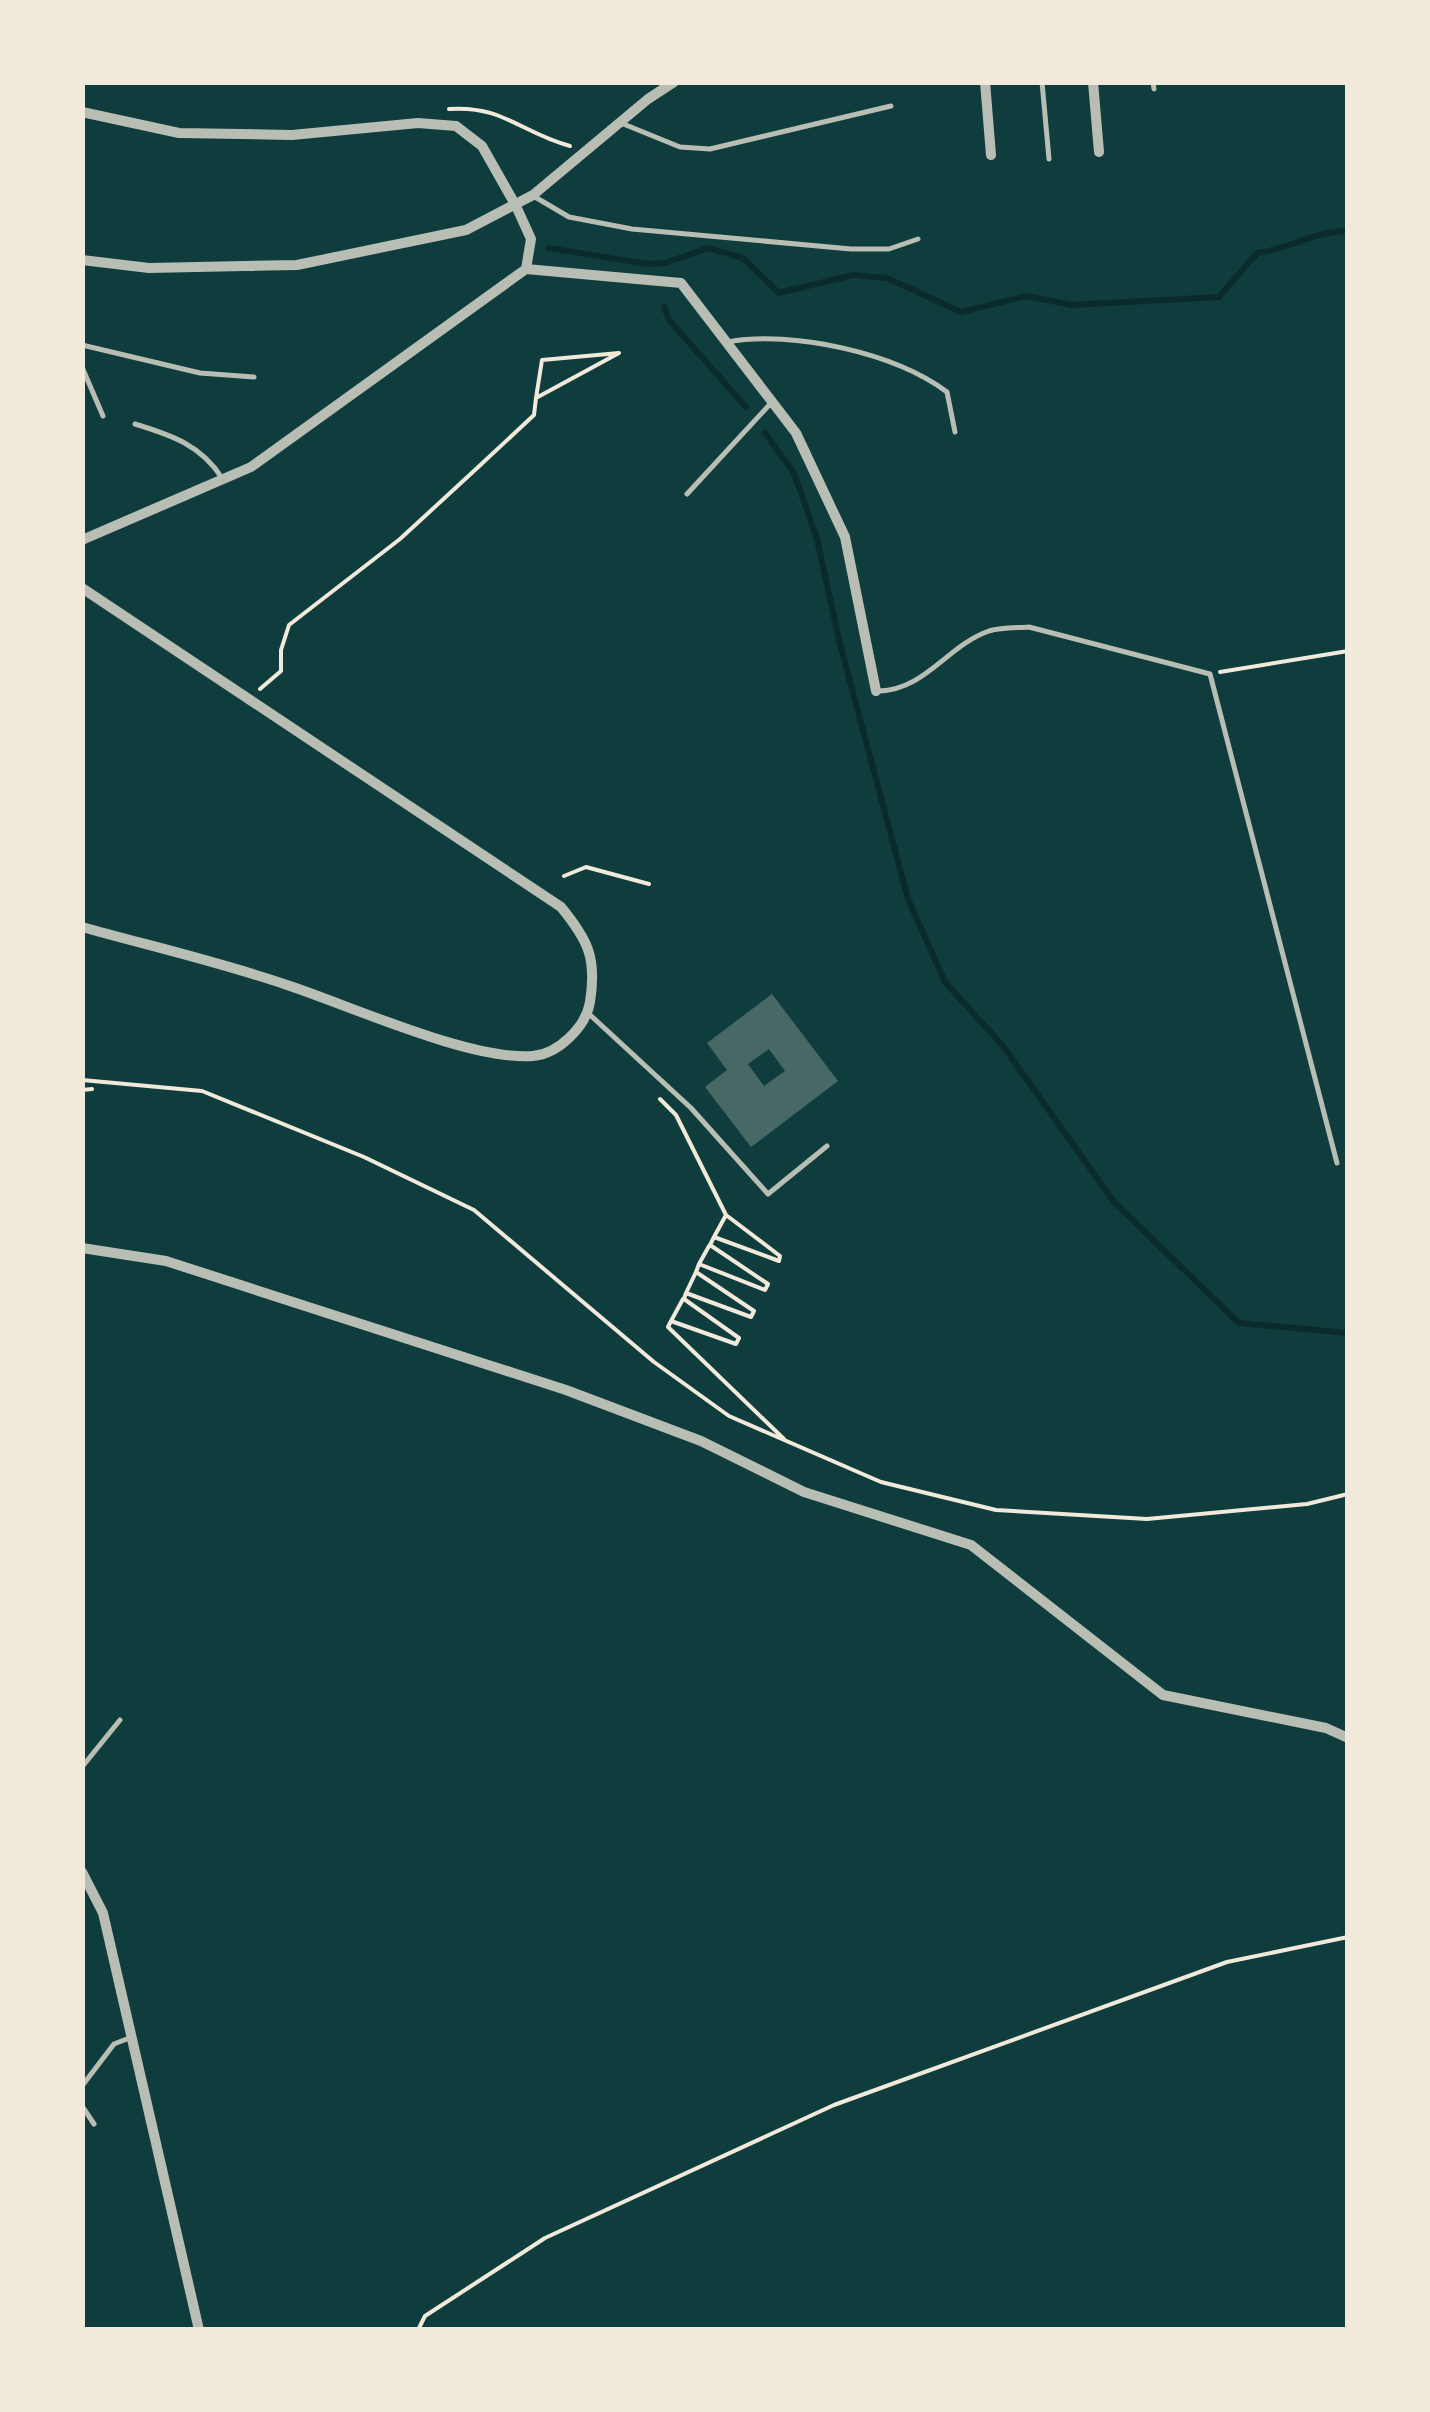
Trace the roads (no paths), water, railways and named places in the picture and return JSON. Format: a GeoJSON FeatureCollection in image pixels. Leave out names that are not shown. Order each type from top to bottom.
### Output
{"type":"FeatureCollection","features":[{"type":"Feature","properties":{"kind":"street"},"geometry":{"type":"LineString","coordinates":[[82,260],[150,268],[297,265],[466,230],[532,195],[674,82]]}},
{"type":"Feature","properties":{"kind":"street"},"geometry":{"type":"LineString","coordinates":[[985,82],[990,155]]}},
{"type":"Feature","properties":{"kind":"street"},"geometry":{"type":"LineString","coordinates":[[1093,82],[1099,152]]}},
{"type":"Feature","properties":{"kind":"street"},"geometry":{"type":"LineString","coordinates":[[82,112],[178,133],[292,135],[418,124],[456,126],[482,146],[516,206],[530,240],[526,269]]}},
{"type":"Feature","properties":{"kind":"street"},"geometry":{"type":"LineString","coordinates":[[82,540],[251,467],[526,269],[681,282],[796,433],[845,536],[876,691]]}},
{"type":"Feature","properties":{"kind":"street"},"geometry":{"type":"LineString","coordinates":[[82,588],[560,906],[585,936],[595,974],[588,1013],[566,1042],[538,1056],[494,1056],[282,983],[82,927]]}},
{"type":"Feature","properties":{"kind":"street"},"geometry":{"type":"LineString","coordinates":[[82,1248],[166,1260],[566,1390],[701,1442],[804,1492],[972,1545],[1163,1695],[1326,1728],[1348,1738]]}},
{"type":"Feature","properties":{"kind":"street"},"geometry":{"type":"LineString","coordinates":[[82,1872],[103,1913],[199,2330]]}},
{"type":"Feature","properties":{"kind":"lane"},"geometry":{"type":"LineString","coordinates":[[1042,82],[1049,159]]}},
{"type":"Feature","properties":{"kind":"lane"},"geometry":{"type":"LineString","coordinates":[[621,122],[680,147],[710,150],[891,106]]}},
{"type":"Feature","properties":{"kind":"lane"},"geometry":{"type":"LineString","coordinates":[[532,195],[568,217],[632,229],[851,249],[889,249],[918,240]]}},
{"type":"Feature","properties":{"kind":"lane"},"geometry":{"type":"LineString","coordinates":[[725,343],[776,338],[822,343],[873,358],[947,392],[954,432]]}},
{"type":"Feature","properties":{"kind":"lane"},"geometry":{"type":"LineString","coordinates":[[82,344],[200,373],[254,377]]}},
{"type":"Feature","properties":{"kind":"lane"},"geometry":{"type":"LineString","coordinates":[[82,367],[103,416]]}},
{"type":"Feature","properties":{"kind":"lane"},"geometry":{"type":"LineString","coordinates":[[687,494],[772,402]]}},
{"type":"Feature","properties":{"kind":"lane"},"geometry":{"type":"LineString","coordinates":[[135,424],[190,444],[204,454],[222,478]]}},
{"type":"Feature","properties":{"kind":"lane"},"geometry":{"type":"LineString","coordinates":[[876,691],[898,690],[978,636],[1007,628],[1029,628],[1210,674],[1337,1163]]}},
{"type":"Feature","properties":{"kind":"lane"},"geometry":{"type":"LineString","coordinates":[[588,1013],[691,1108],[768,1194],[827,1146]]}},
{"type":"Feature","properties":{"kind":"lane"},"geometry":{"type":"LineString","coordinates":[[82,1767],[120,1720]]}},
{"type":"Feature","properties":{"kind":"lane"},"geometry":{"type":"LineString","coordinates":[[82,2086],[114,2044],[134,2036]]}},
{"type":"Feature","properties":{"kind":"lane"},"geometry":{"type":"LineString","coordinates":[[82,2106],[94,2124]]}},
{"type":"Feature","properties":{"kind":"waterway"},"geometry":{"type":"LineString","coordinates":[[549,248],[647,264],[665,263],[708,248],[743,258],[779,293],[853,275],[887,278],[961,312],[1026,296],[1072,305],[1219,297],[1257,253],[1348,231]]}},
{"type":"Feature","properties":{"kind":"waterway"},"geometry":{"type":"LineString","coordinates":[[664,307],[669,320],[746,407]]}},
{"type":"Feature","properties":{"kind":"waterway"},"geometry":{"type":"LineString","coordinates":[[765,433],[794,473],[817,539],[840,644],[908,899],[945,982],[1003,1046],[1114,1202],[1239,1323],[1348,1333]]}}]}
